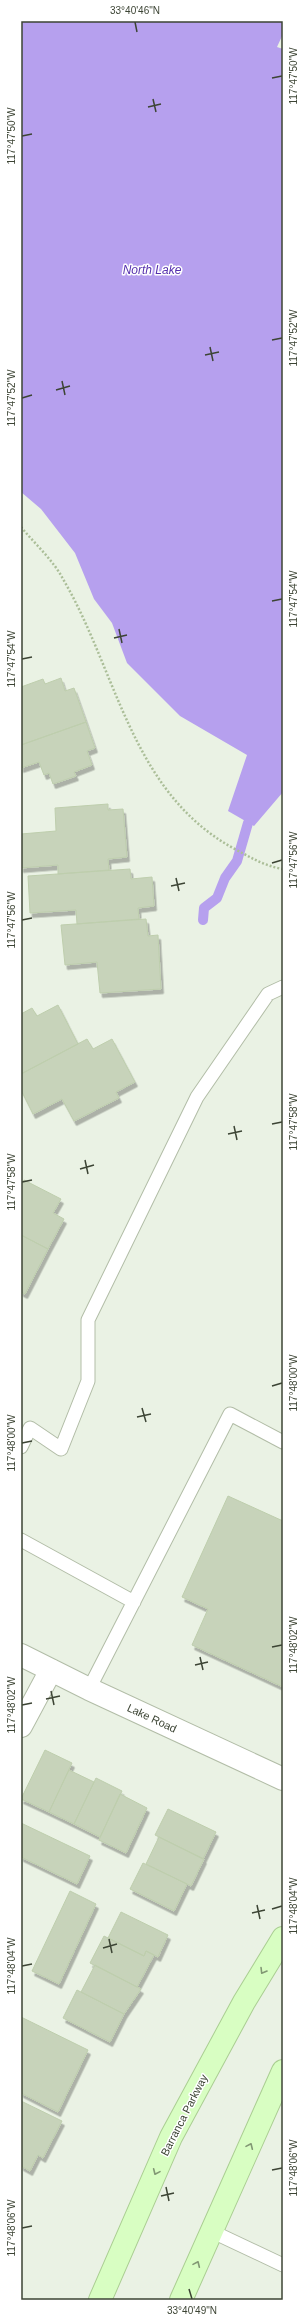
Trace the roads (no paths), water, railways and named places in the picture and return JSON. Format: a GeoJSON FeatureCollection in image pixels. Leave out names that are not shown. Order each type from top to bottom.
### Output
{"type":"FeatureCollection","features":[{"type":"Feature","properties":{"kind":"main road","name":"Barranca Parkway"},"geometry":{"type":"LineString","coordinates":[[100,2300],[171,2137],[244,2002],[283,1938]]}},
{"type":"Feature","properties":{"kind":"main road"},"geometry":{"type":"LineString","coordinates":[[181,2300],[283,2070]]}},
{"type":"Feature","properties":{"kind":"street","name":"Lake Road"},"geometry":{"type":"LineString","coordinates":[[21,1655],[89,1689],[283,1779]]}},
{"type":"Feature","properties":{"kind":"street"},"geometry":{"type":"LineString","coordinates":[[21,1726],[51,1670]]}},
{"type":"Feature","properties":{"kind":"lane"},"geometry":{"type":"LineString","coordinates":[[21,1447],[30,1428],[61,1449],[88,1381],[88,1320],[197,1098],[268,994],[283,987]]}},
{"type":"Feature","properties":{"kind":"lane"},"geometry":{"type":"LineString","coordinates":[[89,1689],[230,1414],[283,1442]]}},
{"type":"Feature","properties":{"kind":"lane"},"geometry":{"type":"LineString","coordinates":[[21,1540],[134,1602]]}},
{"type":"Feature","properties":{"kind":"lane"},"geometry":{"type":"LineString","coordinates":[[211,2231],[283,2265]]}},
{"type":"Feature","properties":{"kind":"water","name":"North Lake"},"geometry":{"type":"Polygon","coordinates":[[[21,21],[283,21],[283,34],[277,47],[283,49],[283,792],[254,826],[228,811],[247,755],[180,716],[127,663],[112,623],[94,599],[75,553],[41,509],[21,492],[21,21]]]}},
{"type":"Feature","properties":{"kind":"waterway"},"geometry":{"type":"LineString","coordinates":[[203,920],[204,908],[217,898],[225,878],[237,861],[248,823]]}}]}
